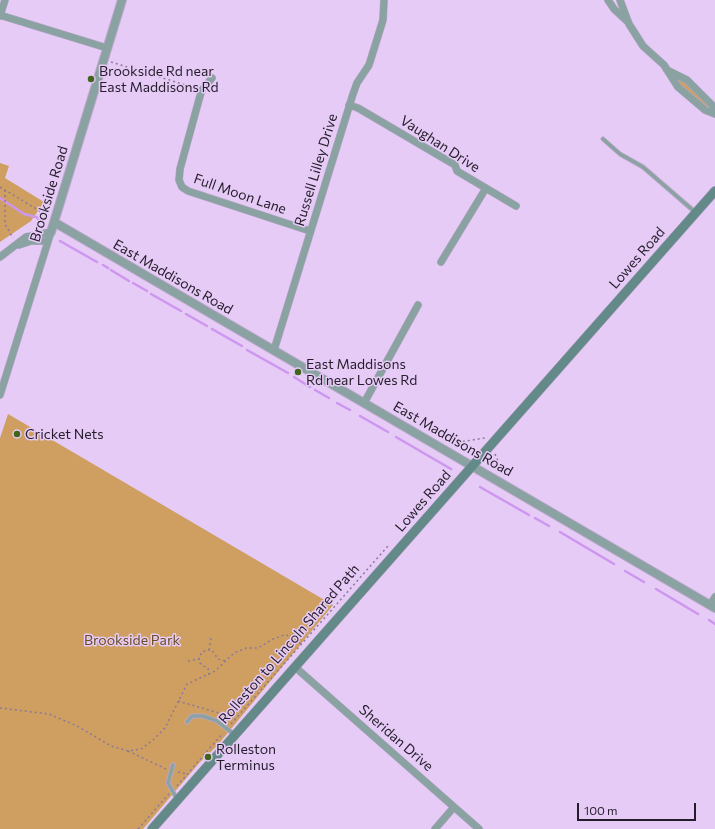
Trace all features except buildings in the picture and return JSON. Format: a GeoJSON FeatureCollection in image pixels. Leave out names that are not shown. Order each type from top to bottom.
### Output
{"type":"FeatureCollection","features":[{"type":"Feature","properties":{"kind":"main road","name":"Lowes Road"},"geometry":{"type":"LineString","coordinates":[[152,829],[715,191]]}},
{"type":"Feature","properties":{"kind":"street"},"geometry":{"type":"LineString","coordinates":[[5,0],[0,15],[107,48]]}},
{"type":"Feature","properties":{"kind":"street","name":"Brookside Road"},"geometry":{"type":"LineString","coordinates":[[0,395],[122,0]]}},
{"type":"Feature","properties":{"kind":"street","name":"Russell Lilley Drive"},"geometry":{"type":"LineString","coordinates":[[274,350],[349,105],[357,83],[369,65],[383,20],[384,0]]}},
{"type":"Feature","properties":{"kind":"street"},"geometry":{"type":"LineString","coordinates":[[608,0],[614,9],[629,24]]}},
{"type":"Feature","properties":{"kind":"street"},"geometry":{"type":"LineString","coordinates":[[620,0],[629,24],[643,46],[667,70],[678,87],[705,110],[715,114]]}},
{"type":"Feature","properties":{"kind":"street"},"geometry":{"type":"LineString","coordinates":[[667,70],[687,80],[715,108]]}},
{"type":"Feature","properties":{"kind":"street","name":"Full Moon Lane"},"geometry":{"type":"LineString","coordinates":[[212,78],[202,90],[180,169],[178,180],[182,187],[188,191],[310,232]]}},
{"type":"Feature","properties":{"kind":"street","name":"Vaughan Drive"},"geometry":{"type":"LineString","coordinates":[[349,105],[358,108],[455,165],[457,171],[516,206]]}},
{"type":"Feature","properties":{"kind":"street"},"geometry":{"type":"LineString","coordinates":[[441,262],[486,188]]}},
{"type":"Feature","properties":{"kind":"street","name":"East Maddisons Road"},"geometry":{"type":"LineString","coordinates":[[54,222],[473,465],[712,606]]}},
{"type":"Feature","properties":{"kind":"street"},"geometry":{"type":"LineString","coordinates":[[0,257],[30,236],[51,232]]}},
{"type":"Feature","properties":{"kind":"street"},"geometry":{"type":"LineString","coordinates":[[17,245],[30,241],[48,241]]}},
{"type":"Feature","properties":{"kind":"street"},"geometry":{"type":"LineString","coordinates":[[364,402],[418,305]]}},
{"type":"Feature","properties":{"kind":"street"},"geometry":{"type":"LineString","coordinates":[[712,606],[715,597]]}},
{"type":"Feature","properties":{"kind":"street","name":"Sheridan Drive"},"geometry":{"type":"LineString","coordinates":[[295,667],[479,829]]}},
{"type":"Feature","properties":{"kind":"street"},"geometry":{"type":"LineString","coordinates":[[435,829],[454,807]]}},
{"type":"Feature","properties":{"kind":"lane"},"geometry":{"type":"LineString","coordinates":[[603,139],[620,154],[643,167],[696,212]]}},
{"type":"Feature","properties":{"kind":"lane"},"geometry":{"type":"LineString","coordinates":[[187,722],[192,716],[201,716],[216,720],[235,735]]}},
{"type":"Feature","properties":{"kind":"lane"},"geometry":{"type":"LineString","coordinates":[[172,768],[168,782],[178,799]]}},
{"type":"Feature","properties":{"kind":"path"},"geometry":{"type":"LineString","coordinates":[[111,62],[202,90]]}},
{"type":"Feature","properties":{"kind":"path"},"geometry":{"type":"LineString","coordinates":[[0,187],[48,216]]}},
{"type":"Feature","properties":{"kind":"path"},"geometry":{"type":"LineString","coordinates":[[5,190],[5,225],[14,238]]}},
{"type":"Feature","properties":{"kind":"path"},"geometry":{"type":"LineString","coordinates":[[453,444],[487,438]]}},
{"type":"Feature","properties":{"kind":"path","name":"Rolleston to Lincoln Shared Path"},"geometry":{"type":"LineString","coordinates":[[138,829],[388,546],[391,548]]}},
{"type":"Feature","properties":{"kind":"path"},"geometry":{"type":"LineString","coordinates":[[128,751],[147,746],[165,728],[187,684],[209,675],[238,651],[246,648],[258,648],[280,636],[291,636],[302,644]]}},
{"type":"Feature","properties":{"kind":"path"},"geometry":{"type":"LineString","coordinates":[[209,650],[211,638]]}},
{"type":"Feature","properties":{"kind":"path"},"geometry":{"type":"LineString","coordinates":[[199,660],[202,652],[209,650],[214,652],[218,659],[225,661]]}},
{"type":"Feature","properties":{"kind":"path"},"geometry":{"type":"LineString","coordinates":[[188,661],[199,660]]}},
{"type":"Feature","properties":{"kind":"path"},"geometry":{"type":"LineString","coordinates":[[199,660],[202,665],[208,668],[209,675]]}},
{"type":"Feature","properties":{"kind":"path"},"geometry":{"type":"LineString","coordinates":[[178,701],[236,718]]}},
{"type":"Feature","properties":{"kind":"path"},"geometry":{"type":"LineString","coordinates":[[0,708],[55,716],[111,746],[128,751],[156,765],[172,768],[187,774]]}},
{"type":"Feature","properties":{"kind":"path"},"geometry":{"type":"LineString","coordinates":[[135,755],[136,750]]}},
{"type":"Feature","properties":{"kind":"green space"},"geometry":{"type":"Polygon","coordinates":[[[667,70],[687,80],[711,102],[715,114],[678,87],[667,70]]]}},
{"type":"Feature","properties":{"kind":"green space"},"geometry":{"type":"Polygon","coordinates":[[[0,163],[9,166],[5,178],[44,202],[31,221],[0,242],[0,163]]]}},
{"type":"Feature","properties":{"kind":"green space","name":"Brookside Park"},"geometry":{"type":"Polygon","coordinates":[[[8,414],[333,605],[217,746],[200,762],[143,829],[0,829],[0,438],[8,414]]]}},
{"type":"Feature","properties":{"kind":"waterway"},"geometry":{"type":"LineString","coordinates":[[0,198],[24,214],[36,217],[41,221]]}},
{"type":"Feature","properties":{"kind":"waterway"},"geometry":{"type":"LineString","coordinates":[[60,241],[97,262]]}},
{"type":"Feature","properties":{"kind":"waterway"},"geometry":{"type":"LineString","coordinates":[[103,265],[108,268]]}},
{"type":"Feature","properties":{"kind":"waterway"},"geometry":{"type":"LineString","coordinates":[[111,270],[129,281]]}},
{"type":"Feature","properties":{"kind":"waterway"},"geometry":{"type":"LineString","coordinates":[[133,283],[147,291]]}},
{"type":"Feature","properties":{"kind":"waterway"},"geometry":{"type":"LineString","coordinates":[[151,294],[181,311]]}},
{"type":"Feature","properties":{"kind":"waterway"},"geometry":{"type":"LineString","coordinates":[[186,314],[207,326]]}},
{"type":"Feature","properties":{"kind":"waterway"},"geometry":{"type":"LineString","coordinates":[[212,329],[242,346]]}},
{"type":"Feature","properties":{"kind":"waterway"},"geometry":{"type":"LineString","coordinates":[[247,350],[288,373]]}},
{"type":"Feature","properties":{"kind":"waterway"},"geometry":{"type":"LineString","coordinates":[[294,377],[310,387]]}},
{"type":"Feature","properties":{"kind":"waterway"},"geometry":{"type":"LineString","coordinates":[[315,390],[329,398]]}},
{"type":"Feature","properties":{"kind":"waterway"},"geometry":{"type":"LineString","coordinates":[[337,403],[350,410]]}},
{"type":"Feature","properties":{"kind":"waterway"},"geometry":{"type":"LineString","coordinates":[[360,416],[388,432]]}},
{"type":"Feature","properties":{"kind":"waterway"},"geometry":{"type":"LineString","coordinates":[[396,437],[451,469]]}},
{"type":"Feature","properties":{"kind":"waterway"},"geometry":{"type":"LineString","coordinates":[[480,487],[529,515]]}},
{"type":"Feature","properties":{"kind":"waterway"},"geometry":{"type":"LineString","coordinates":[[535,518],[549,526]]}},
{"type":"Feature","properties":{"kind":"waterway"},"geometry":{"type":"LineString","coordinates":[[560,532],[614,564]]}},
{"type":"Feature","properties":{"kind":"waterway"},"geometry":{"type":"LineString","coordinates":[[625,571],[644,582]]}},
{"type":"Feature","properties":{"kind":"waterway"},"geometry":{"type":"LineString","coordinates":[[656,589],[698,614]]}},
{"type":"Feature","properties":{"kind":"waterway"},"geometry":{"type":"LineString","coordinates":[[709,620],[715,624]]}},
{"type":"Feature","properties":{"kind":"place","name":"Brookside Rd near East Maddisons Rd"},"geometry":{"type":"Point","coordinates":[91,79]}},
{"type":"Feature","properties":{"kind":"place","name":"East Maddisons Rd near Lowes Rd"},"geometry":{"type":"Point","coordinates":[298,372]}},
{"type":"Feature","properties":{"kind":"place","name":"Cricket Nets"},"geometry":{"type":"Point","coordinates":[17,434]}},
{"type":"Feature","properties":{"kind":"place","name":"Rolleston Terminus"},"geometry":{"type":"Point","coordinates":[208,757]}}]}
